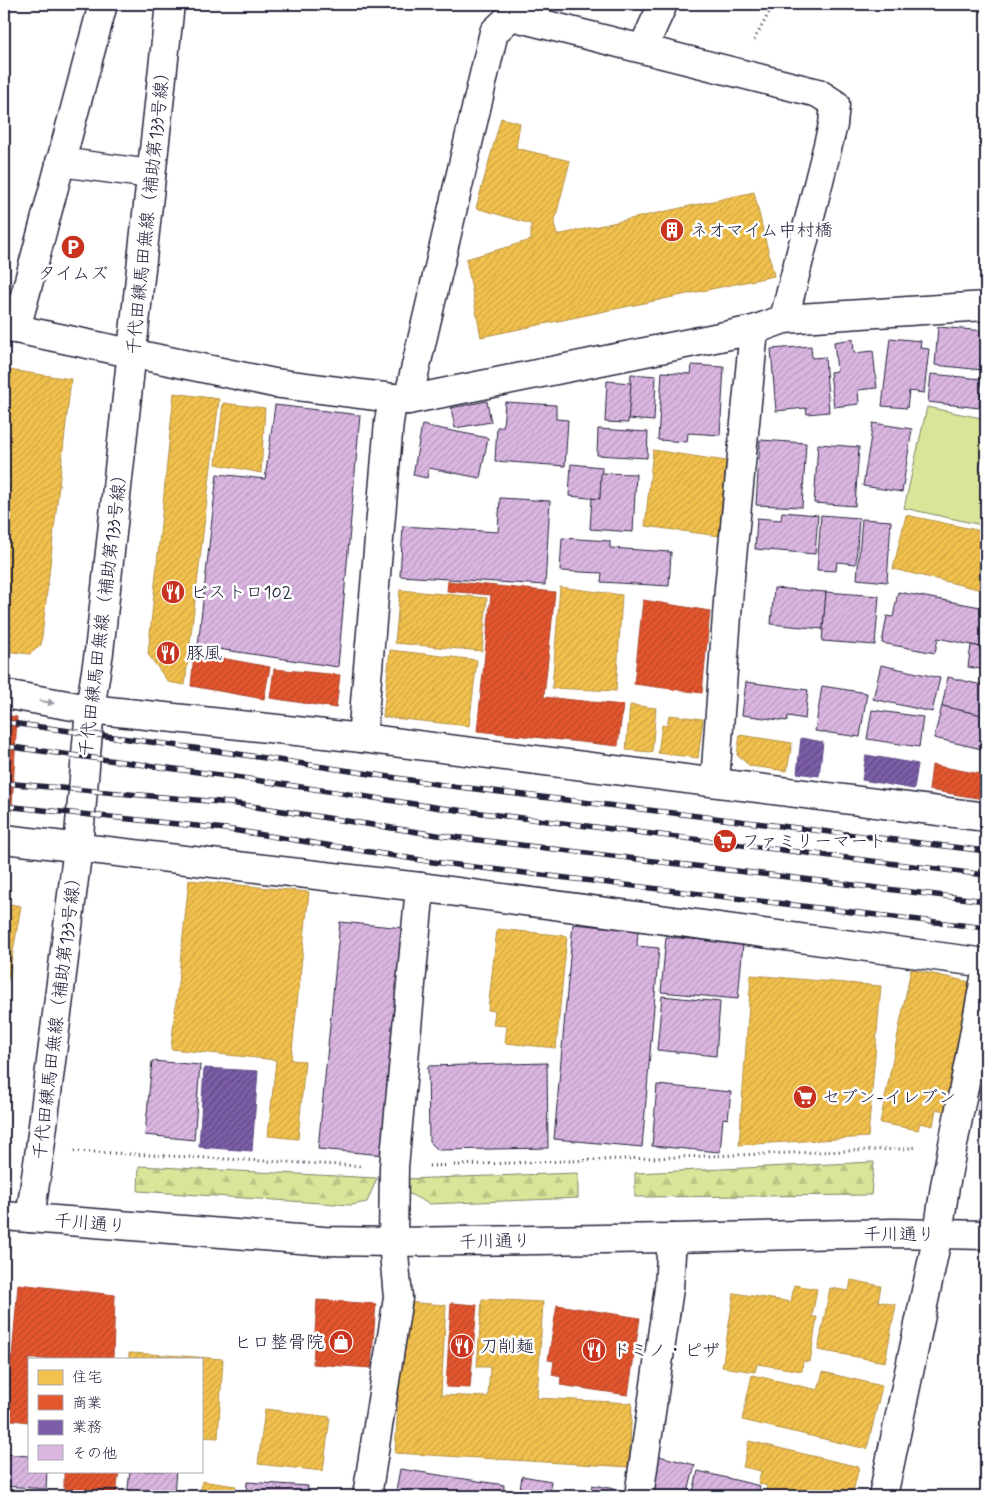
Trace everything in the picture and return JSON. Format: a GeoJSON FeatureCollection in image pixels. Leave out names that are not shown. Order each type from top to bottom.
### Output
{"type":"FeatureCollection","features":[{"type":"Feature","properties":{"kind":"street"},"geometry":{"type":"LineString","coordinates":[[103,4],[60,162],[10,328],[274,384],[400,399],[754,330],[784,319],[986,306]]}},
{"type":"Feature","properties":{"kind":"street","name":"千代田練馬田無線（補助第133号線）"},"geometry":{"type":"LineString","coordinates":[[17,1217],[40,1150],[78,847],[90,709],[99,652],[170,4]]}},
{"type":"Feature","properties":{"kind":"street"},"geometry":{"type":"LineString","coordinates":[[643,48],[663,4]]}},
{"type":"Feature","properties":{"kind":"street"},"geometry":{"type":"LineString","coordinates":[[362,738],[389,422],[400,399],[494,32],[510,16],[818,93],[835,104],[833,125],[784,319]]}},
{"type":"Feature","properties":{"kind":"street"},"geometry":{"type":"LineString","coordinates":[[60,162],[151,174]]}},
{"type":"Feature","properties":{"kind":"street"},"geometry":{"type":"LineString","coordinates":[[714,782],[729,588],[754,330]]}},
{"type":"Feature","properties":{"kind":"street"},"geometry":{"type":"LineString","coordinates":[[4,694],[90,709],[362,738],[986,817]]}},
{"type":"Feature","properties":{"kind":"street"},"geometry":{"type":"LineString","coordinates":[[4,839],[420,887],[986,963]]}},
{"type":"Feature","properties":{"kind":"street"},"geometry":{"type":"LineString","coordinates":[[368,1496],[398,1298],[393,1242],[394,1168],[420,887]]}},
{"type":"Feature","properties":{"kind":"street"},"geometry":{"type":"LineString","coordinates":[[883,1496],[938,1234],[945,1186],[986,974]]}},
{"type":"Feature","properties":{"kind":"street","name":"千川通り"},"geometry":{"type":"LineString","coordinates":[[17,1217],[324,1241],[393,1242],[894,1233],[986,1235]]}},
{"type":"Feature","properties":{"kind":"street"},"geometry":{"type":"LineString","coordinates":[[639,1496],[669,1288],[672,1238]]}},
{"type":"Feature","properties":{"kind":"path"},"geometry":{"type":"LineString","coordinates":[[739,73],[774,4]]}},
{"type":"Feature","properties":{"kind":"path"},"geometry":{"type":"LineString","coordinates":[[40,1150],[394,1168],[901,1149],[955,1140]]}},
{"type":"Feature","properties":{"kind":"green space"},"geometry":{"type":"Polygon","coordinates":[[[927,407],[986,419],[986,439],[979,470],[986,472],[986,526],[904,508],[927,407]]]}},
{"type":"Feature","properties":{"kind":"green space"},"geometry":{"type":"Polygon","coordinates":[[[874,1162],[871,1195],[635,1197],[635,1173],[874,1162]]]}},
{"type":"Feature","properties":{"kind":"green space"},"geometry":{"type":"Polygon","coordinates":[[[139,1166],[377,1178],[367,1202],[351,1205],[138,1191],[139,1166]]]}},
{"type":"Feature","properties":{"kind":"green space"},"geometry":{"type":"Polygon","coordinates":[[[578,1173],[578,1198],[429,1204],[408,1193],[403,1179],[578,1173]]]}},
{"type":"Feature","properties":{"kind":"building: 住宅","name":"ネオマイム中村橋"},"geometry":{"type":"Polygon","coordinates":[[[501,118],[520,123],[516,148],[570,161],[554,224],[557,235],[754,192],[774,276],[481,337],[466,259],[531,240],[531,224],[476,208],[501,118]]]}},
{"type":"Feature","properties":{"kind":"building: 住宅"},"geometry":{"type":"Polygon","coordinates":[[[9,370],[71,379],[41,645],[30,654],[4,651],[4,426],[9,370]]]}},
{"type":"Feature","properties":{"kind":"building: 住宅"},"geometry":{"type":"Polygon","coordinates":[[[174,393],[219,399],[185,685],[168,682],[148,654],[174,393]]]}},
{"type":"Feature","properties":{"kind":"building: 住宅"},"geometry":{"type":"Polygon","coordinates":[[[223,403],[265,408],[261,473],[216,464],[223,403]]]}},
{"type":"Feature","properties":{"kind":"building: 住宅"},"geometry":{"type":"Polygon","coordinates":[[[653,450],[726,461],[719,536],[645,526],[653,450]]]}},
{"type":"Feature","properties":{"kind":"building: 住宅"},"geometry":{"type":"Polygon","coordinates":[[[906,515],[986,532],[986,591],[893,569],[906,515]]]}},
{"type":"Feature","properties":{"kind":"building: 住宅"},"geometry":{"type":"Polygon","coordinates":[[[560,587],[622,595],[616,691],[552,688],[560,587]]]}},
{"type":"Feature","properties":{"kind":"building: 住宅"},"geometry":{"type":"Polygon","coordinates":[[[400,590],[487,598],[482,651],[395,643],[400,590]]]}},
{"type":"Feature","properties":{"kind":"building: 住宅"},"geometry":{"type":"Polygon","coordinates":[[[390,650],[477,660],[469,726],[383,717],[390,650]]]}},
{"type":"Feature","properties":{"kind":"building: 住宅"},"geometry":{"type":"Polygon","coordinates":[[[630,705],[656,708],[652,752],[626,750],[630,705]]]}},
{"type":"Feature","properties":{"kind":"building: 住宅"},"geometry":{"type":"Polygon","coordinates":[[[669,715],[703,719],[698,758],[658,753],[662,725],[667,726],[669,715]]]}},
{"type":"Feature","properties":{"kind":"building: 住宅"},"geometry":{"type":"Polygon","coordinates":[[[740,735],[792,743],[787,771],[750,766],[737,755],[740,735]]]}},
{"type":"Feature","properties":{"kind":"building: 住宅"},"geometry":{"type":"Polygon","coordinates":[[[189,880],[309,892],[291,1060],[305,1061],[298,1139],[268,1136],[276,1060],[171,1049],[189,880]]]}},
{"type":"Feature","properties":{"kind":"building: 住宅"},"geometry":{"type":"Polygon","coordinates":[[[4,903],[21,906],[8,981],[4,980],[4,903]]]}},
{"type":"Feature","properties":{"kind":"building: 住宅"},"geometry":{"type":"Polygon","coordinates":[[[497,929],[567,936],[556,1048],[505,1043],[507,1026],[493,1025],[495,1011],[488,1010],[497,929]]]}},
{"type":"Feature","properties":{"kind":"building: 住宅"},"geometry":{"type":"Polygon","coordinates":[[[911,969],[974,983],[948,1112],[936,1109],[933,1126],[920,1123],[918,1130],[880,1123],[911,969]]]}},
{"type":"Feature","properties":{"kind":"building: 住宅"},"geometry":{"type":"Polygon","coordinates":[[[751,975],[881,986],[868,1137],[739,1145],[751,975]]]}},
{"type":"Feature","properties":{"kind":"building: 住宅"},"geometry":{"type":"Polygon","coordinates":[[[851,1280],[881,1286],[878,1301],[896,1305],[885,1362],[818,1350],[830,1288],[849,1291],[851,1280]]]}},
{"type":"Feature","properties":{"kind":"building: 住宅"},"geometry":{"type":"Polygon","coordinates":[[[794,1285],[817,1289],[812,1317],[817,1317],[810,1362],[803,1361],[802,1371],[757,1364],[755,1372],[722,1367],[734,1293],[791,1302],[794,1285]]]}},
{"type":"Feature","properties":{"kind":"building: 住宅"},"geometry":{"type":"Polygon","coordinates":[[[482,1299],[543,1302],[537,1398],[632,1403],[629,1467],[395,1453],[404,1302],[446,1305],[441,1395],[488,1397],[490,1367],[477,1367],[482,1299]]]}},
{"type":"Feature","properties":{"kind":"building: 住宅"},"geometry":{"type":"Polygon","coordinates":[[[129,1353],[168,1355],[168,1358],[129,1358],[129,1353]]]}},
{"type":"Feature","properties":{"kind":"building: 住宅"},"geometry":{"type":"Polygon","coordinates":[[[168,1355],[223,1359],[218,1438],[202,1437],[202,1358],[168,1358],[168,1355]]]}},
{"type":"Feature","properties":{"kind":"building: 住宅"},"geometry":{"type":"Polygon","coordinates":[[[823,1372],[882,1386],[867,1449],[742,1420],[752,1375],[818,1390],[823,1372]]]}},
{"type":"Feature","properties":{"kind":"building: 住宅"},"geometry":{"type":"Polygon","coordinates":[[[265,1409],[330,1417],[323,1471],[258,1464],[265,1409]]]}},
{"type":"Feature","properties":{"kind":"building: 住宅"},"geometry":{"type":"Polygon","coordinates":[[[749,1441],[859,1467],[852,1496],[764,1496],[767,1486],[758,1483],[761,1471],[743,1467],[749,1441]]]}},
{"type":"Feature","properties":{"kind":"building: 住宅"},"geometry":{"type":"Polygon","coordinates":[[[202,1481],[236,1486],[235,1496],[200,1496],[202,1481]]]}},
{"type":"Feature","properties":{"kind":"building: 商業"},"geometry":{"type":"Polygon","coordinates":[[[448,581],[555,592],[544,697],[623,705],[618,746],[477,731],[491,595],[447,591],[448,581]]]}},
{"type":"Feature","properties":{"kind":"building: 商業"},"geometry":{"type":"Polygon","coordinates":[[[643,600],[710,611],[702,693],[634,684],[643,600]]]}},
{"type":"Feature","properties":{"kind":"building: 商業"},"geometry":{"type":"Polygon","coordinates":[[[194,653],[270,667],[264,699],[191,686],[194,653]]]}},
{"type":"Feature","properties":{"kind":"building: 商業"},"geometry":{"type":"Polygon","coordinates":[[[274,669],[340,675],[336,708],[270,698],[274,669]]]}},
{"type":"Feature","properties":{"kind":"building: 商業"},"geometry":{"type":"Polygon","coordinates":[[[4,715],[17,717],[11,825],[4,824],[4,715]]]}},
{"type":"Feature","properties":{"kind":"building: 商業"},"geometry":{"type":"Polygon","coordinates":[[[932,765],[986,775],[986,798],[929,790],[932,765]]]}},
{"type":"Feature","properties":{"kind":"building: 商業"},"geometry":{"type":"Polygon","coordinates":[[[18,1284],[115,1295],[113,1358],[28,1358],[28,1422],[4,1419],[4,1356],[12,1356],[18,1284]]]}},
{"type":"Feature","properties":{"kind":"building: 商業"},"geometry":{"type":"Polygon","coordinates":[[[317,1300],[376,1304],[371,1368],[313,1364],[317,1300]]]}},
{"type":"Feature","properties":{"kind":"building: 商業"},"geometry":{"type":"Polygon","coordinates":[[[451,1303],[477,1305],[470,1388],[446,1387],[451,1303]]]}},
{"type":"Feature","properties":{"kind":"building: 商業"},"geometry":{"type":"Polygon","coordinates":[[[557,1305],[640,1318],[628,1395],[560,1385],[561,1377],[552,1375],[554,1361],[548,1360],[557,1305]]]}},
{"type":"Feature","properties":{"kind":"building: 商業"},"geometry":{"type":"Polygon","coordinates":[[[64,1472],[119,1472],[116,1496],[64,1495],[64,1472]]]}},
{"type":"Feature","properties":{"kind":"building: 業務"},"geometry":{"type":"Polygon","coordinates":[[[801,738],[823,742],[819,776],[797,773],[801,738]]]}},
{"type":"Feature","properties":{"kind":"building: 業務"},"geometry":{"type":"Polygon","coordinates":[[[866,755],[918,764],[914,789],[862,780],[866,755]]]}},
{"type":"Feature","properties":{"kind":"building: 業務"},"geometry":{"type":"Polygon","coordinates":[[[204,1068],[258,1071],[252,1151],[199,1147],[204,1068]]]}},
{"type":"Feature","properties":{"kind":"building: その他"},"geometry":{"type":"Polygon","coordinates":[[[938,327],[986,331],[982,370],[935,365],[938,327]]]}},
{"type":"Feature","properties":{"kind":"building: その他"},"geometry":{"type":"Polygon","coordinates":[[[890,338],[921,341],[920,348],[929,349],[924,393],[909,391],[907,408],[882,406],[890,338]]]}},
{"type":"Feature","properties":{"kind":"building: その他"},"geometry":{"type":"Polygon","coordinates":[[[853,339],[854,353],[873,351],[877,388],[858,390],[859,404],[834,407],[830,372],[837,371],[834,342],[853,339]]]}},
{"type":"Feature","properties":{"kind":"building: その他"},"geometry":{"type":"Polygon","coordinates":[[[811,346],[812,358],[825,357],[829,412],[807,414],[806,408],[776,411],[771,349],[811,346]]]}},
{"type":"Feature","properties":{"kind":"building: その他"},"geometry":{"type":"Polygon","coordinates":[[[692,365],[724,367],[720,435],[688,433],[687,442],[658,440],[662,372],[691,374],[692,365]]]}},
{"type":"Feature","properties":{"kind":"building: その他"},"geometry":{"type":"Polygon","coordinates":[[[631,374],[656,376],[654,421],[628,419],[631,374]]]}},
{"type":"Feature","properties":{"kind":"building: その他"},"geometry":{"type":"Polygon","coordinates":[[[931,374],[982,379],[979,408],[928,402],[931,374]]]}},
{"type":"Feature","properties":{"kind":"building: その他"},"geometry":{"type":"Polygon","coordinates":[[[607,381],[631,383],[628,423],[605,422],[607,381]]]}},
{"type":"Feature","properties":{"kind":"building: その他"},"geometry":{"type":"Polygon","coordinates":[[[487,401],[491,422],[455,428],[451,408],[487,401]]]}},
{"type":"Feature","properties":{"kind":"building: その他"},"geometry":{"type":"Polygon","coordinates":[[[505,402],[556,405],[556,419],[568,420],[565,466],[495,461],[497,427],[503,427],[505,402]]]}},
{"type":"Feature","properties":{"kind":"building: その他"},"geometry":{"type":"Polygon","coordinates":[[[275,405],[360,415],[338,667],[198,646],[217,474],[265,479],[275,405]]]}},
{"type":"Feature","properties":{"kind":"building: その他"},"geometry":{"type":"Polygon","coordinates":[[[873,423],[912,429],[902,492],[863,486],[873,423]]]}},
{"type":"Feature","properties":{"kind":"building: その他"},"geometry":{"type":"Polygon","coordinates":[[[422,425],[488,438],[480,478],[429,468],[427,478],[413,475],[422,425]]]}},
{"type":"Feature","properties":{"kind":"building: その他"},"geometry":{"type":"Polygon","coordinates":[[[598,429],[648,432],[647,458],[597,455],[598,429]]]}},
{"type":"Feature","properties":{"kind":"building: その他"},"geometry":{"type":"Polygon","coordinates":[[[760,440],[806,443],[802,507],[756,505],[760,440]]]}},
{"type":"Feature","properties":{"kind":"building: その他"},"geometry":{"type":"Polygon","coordinates":[[[818,444],[859,447],[855,506],[814,503],[818,444]]]}},
{"type":"Feature","properties":{"kind":"building: その他"},"geometry":{"type":"Polygon","coordinates":[[[571,464],[602,467],[600,499],[569,496],[571,464]]]}},
{"type":"Feature","properties":{"kind":"building: その他"},"geometry":{"type":"Polygon","coordinates":[[[601,473],[636,474],[633,532],[590,529],[592,498],[600,499],[601,473]]]}},
{"type":"Feature","properties":{"kind":"building: その他"},"geometry":{"type":"Polygon","coordinates":[[[500,498],[550,501],[545,585],[400,576],[403,526],[498,532],[500,498]]]}},
{"type":"Feature","properties":{"kind":"building: その他"},"geometry":{"type":"Polygon","coordinates":[[[782,512],[818,515],[815,554],[755,549],[757,518],[781,520],[782,512]]]}},
{"type":"Feature","properties":{"kind":"building: その他"},"geometry":{"type":"Polygon","coordinates":[[[821,515],[859,518],[856,564],[837,562],[836,571],[817,570],[821,515]]]}},
{"type":"Feature","properties":{"kind":"building: その他"},"geometry":{"type":"Polygon","coordinates":[[[862,519],[891,521],[887,582],[857,579],[862,519]]]}},
{"type":"Feature","properties":{"kind":"building: その他"},"geometry":{"type":"Polygon","coordinates":[[[562,538],[610,541],[610,548],[671,552],[669,586],[601,582],[602,573],[560,571],[562,538]]]}},
{"type":"Feature","properties":{"kind":"building: その他"},"geometry":{"type":"Polygon","coordinates":[[[774,588],[826,592],[823,629],[771,624],[774,588]]]}},
{"type":"Feature","properties":{"kind":"building: その他"},"geometry":{"type":"Polygon","coordinates":[[[826,592],[879,596],[875,645],[822,641],[826,592]]]}},
{"type":"Feature","properties":{"kind":"building: その他"},"geometry":{"type":"Polygon","coordinates":[[[898,592],[986,608],[986,648],[938,638],[935,653],[882,643],[887,616],[893,617],[898,592]]]}},
{"type":"Feature","properties":{"kind":"building: その他"},"geometry":{"type":"Polygon","coordinates":[[[971,645],[986,648],[986,670],[968,667],[971,645]]]}},
{"type":"Feature","properties":{"kind":"building: その他"},"geometry":{"type":"Polygon","coordinates":[[[881,665],[940,678],[932,712],[873,699],[881,665]]]}},
{"type":"Feature","properties":{"kind":"building: その他"},"geometry":{"type":"Polygon","coordinates":[[[948,677],[986,686],[986,716],[942,706],[948,677]]]}},
{"type":"Feature","properties":{"kind":"building: その他"},"geometry":{"type":"Polygon","coordinates":[[[746,682],[808,690],[805,719],[788,716],[787,721],[742,715],[746,682]]]}},
{"type":"Feature","properties":{"kind":"building: その他"},"geometry":{"type":"Polygon","coordinates":[[[822,686],[867,693],[860,737],[815,731],[822,686]]]}},
{"type":"Feature","properties":{"kind":"building: その他"},"geometry":{"type":"Polygon","coordinates":[[[942,706],[986,716],[986,750],[934,738],[942,706]]]}},
{"type":"Feature","properties":{"kind":"building: その他"},"geometry":{"type":"Polygon","coordinates":[[[872,710],[923,717],[919,747],[867,739],[872,710]]]}},
{"type":"Feature","properties":{"kind":"building: その他"},"geometry":{"type":"Polygon","coordinates":[[[340,922],[404,928],[383,1155],[318,1149],[340,922]]]}},
{"type":"Feature","properties":{"kind":"building: その他"},"geometry":{"type":"Polygon","coordinates":[[[573,924],[638,930],[637,946],[659,948],[642,1147],[554,1139],[573,924]]]}},
{"type":"Feature","properties":{"kind":"building: その他"},"geometry":{"type":"Polygon","coordinates":[[[666,937],[743,943],[738,999],[661,992],[666,937]]]}},
{"type":"Feature","properties":{"kind":"building: その他"},"geometry":{"type":"Polygon","coordinates":[[[662,996],[720,1002],[716,1056],[657,1050],[662,996]]]}},
{"type":"Feature","properties":{"kind":"building: その他"},"geometry":{"type":"Polygon","coordinates":[[[152,1061],[200,1065],[194,1140],[145,1135],[152,1061]]]}},
{"type":"Feature","properties":{"kind":"building: その他"},"geometry":{"type":"Polygon","coordinates":[[[547,1063],[548,1148],[438,1150],[429,1141],[428,1066],[547,1063]]]}},
{"type":"Feature","properties":{"kind":"building: その他"},"geometry":{"type":"Polygon","coordinates":[[[983,1072],[986,1073],[986,1117],[978,1116],[983,1072]]]}},
{"type":"Feature","properties":{"kind":"building: その他"},"geometry":{"type":"Polygon","coordinates":[[[657,1085],[731,1092],[728,1119],[723,1118],[720,1152],[652,1146],[657,1085]]]}},
{"type":"Feature","properties":{"kind":"building: その他"},"geometry":{"type":"Polygon","coordinates":[[[4,1454],[28,1456],[28,1472],[47,1472],[46,1489],[4,1486],[4,1454]]]}},
{"type":"Feature","properties":{"kind":"building: その他"},"geometry":{"type":"Polygon","coordinates":[[[659,1456],[695,1465],[687,1496],[667,1496],[650,1492],[659,1456]]]}},
{"type":"Feature","properties":{"kind":"building: その他"},"geometry":{"type":"Polygon","coordinates":[[[400,1469],[504,1485],[503,1496],[395,1496],[400,1469]]]}},
{"type":"Feature","properties":{"kind":"building: その他"},"geometry":{"type":"Polygon","coordinates":[[[698,1471],[760,1486],[757,1496],[692,1496],[698,1471]]]}},
{"type":"Feature","properties":{"kind":"building: その他"},"geometry":{"type":"Polygon","coordinates":[[[130,1472],[176,1472],[174,1493],[191,1495],[191,1496],[127,1496],[130,1472]]]}},
{"type":"Feature","properties":{"kind":"building: その他"},"geometry":{"type":"Polygon","coordinates":[[[522,1476],[551,1481],[549,1496],[519,1496],[522,1476]]]}},
{"type":"Feature","properties":{"kind":"building: その他"},"geometry":{"type":"Polygon","coordinates":[[[247,1482],[308,1486],[307,1496],[246,1496],[247,1482]]]}},
{"type":"Feature","properties":{"kind":"building: その他"},"geometry":{"type":"Polygon","coordinates":[[[592,1485],[621,1490],[620,1496],[590,1496],[592,1485]]]}},
{"type":"Feature","properties":{"kind":"building: その他"},"geometry":{"type":"Polygon","coordinates":[[[561,1490],[576,1493],[575,1496],[560,1496],[561,1490]]]}},
{"type":"Feature","properties":{"kind":"railway"},"geometry":{"type":"LineString","coordinates":[[4,722],[238,754],[443,785],[986,851]]}},
{"type":"Feature","properties":{"kind":"railway"},"geometry":{"type":"LineString","coordinates":[[4,746],[235,777],[441,808],[986,875]]}},
{"type":"Feature","properties":{"kind":"railway"},"geometry":{"type":"LineString","coordinates":[[4,783],[231,803],[437,835],[986,901]]}},
{"type":"Feature","properties":{"kind":"railway"},"geometry":{"type":"LineString","coordinates":[[4,806],[226,829],[433,862],[986,928]]}},
{"type":"Feature","properties":{"kind":"place","name":"ネオマイム中村橋"},"geometry":{"type":"Point","coordinates":[672,230]}},
{"type":"Feature","properties":{"kind":"place","name":"タイムズ"},"geometry":{"type":"Point","coordinates":[73,247]}},
{"type":"Feature","properties":{"kind":"place","name":"ビストロ102"},"geometry":{"type":"Point","coordinates":[173,592]}},
{"type":"Feature","properties":{"kind":"place","name":"豚風"},"geometry":{"type":"Point","coordinates":[168,653]}},
{"type":"Feature","properties":{"kind":"place","name":"ファミリーマート"},"geometry":{"type":"Point","coordinates":[725,841]}},
{"type":"Feature","properties":{"kind":"place","name":"セブン-イレブン"},"geometry":{"type":"Point","coordinates":[805,1097]}},
{"type":"Feature","properties":{"kind":"place","name":"ヒロ整骨院"},"geometry":{"type":"Point","coordinates":[341,1342]}},
{"type":"Feature","properties":{"kind":"place","name":"刀削麺"},"geometry":{"type":"Point","coordinates":[462,1346]}},
{"type":"Feature","properties":{"kind":"place","name":"ドミノ・ピザ"},"geometry":{"type":"Point","coordinates":[594,1350]}}]}
